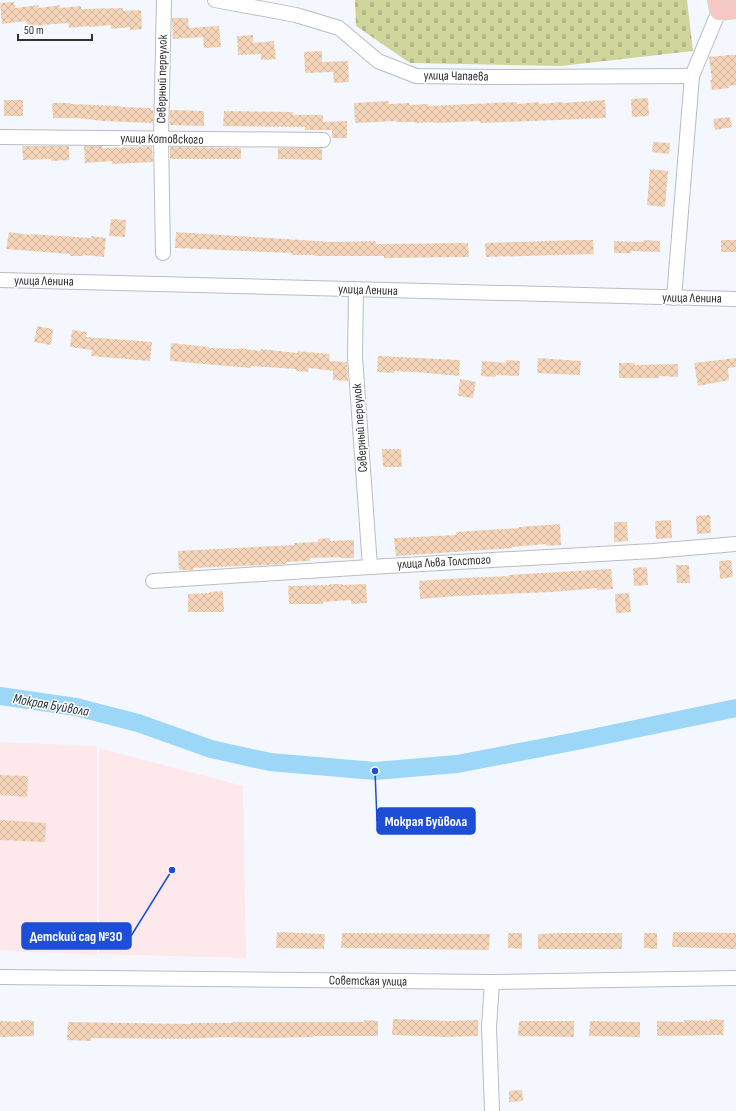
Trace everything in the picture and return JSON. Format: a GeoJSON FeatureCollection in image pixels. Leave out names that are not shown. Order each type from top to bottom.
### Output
{"type":"FeatureCollection","features":[{"type":"Feature","properties":{"kind":"street","name":"Северный переулок"},"geometry":{"type":"LineString","coordinates":[[163,253],[160,139],[164,0]]}},
{"type":"Feature","properties":{"kind":"street","name":"улица Чапаева"},"geometry":{"type":"LineString","coordinates":[[215,0],[296,15],[339,28],[378,61],[416,76],[692,76]]}},
{"type":"Feature","properties":{"kind":"street"},"geometry":{"type":"LineString","coordinates":[[674,298],[692,76],[724,7]]}},
{"type":"Feature","properties":{"kind":"street","name":"улица Котовского"},"geometry":{"type":"LineString","coordinates":[[0,137],[323,140]]}},
{"type":"Feature","properties":{"kind":"street","name":"улица Ленина"},"geometry":{"type":"LineString","coordinates":[[0,280],[736,299]]}},
{"type":"Feature","properties":{"kind":"street","name":"Северный переулок"},"geometry":{"type":"LineString","coordinates":[[356,289],[355,357],[370,567]]}},
{"type":"Feature","properties":{"kind":"street","name":"улица Льва Толстого"},"geometry":{"type":"LineString","coordinates":[[153,581],[645,551],[736,544]]}},
{"type":"Feature","properties":{"kind":"street","name":"Советская улица"},"geometry":{"type":"LineString","coordinates":[[0,977],[492,982],[736,978]]}},
{"type":"Feature","properties":{"kind":"street"},"geometry":{"type":"LineString","coordinates":[[492,982],[489,1027],[492,1111]]}},
{"type":"Feature","properties":{"kind":"shaded area"},"geometry":{"type":"Polygon","coordinates":[[[0,742],[97,746],[97,955],[0,950],[0,742]]]}},
{"type":"Feature","properties":{"kind":"shaded area"},"geometry":{"type":"Polygon","coordinates":[[[99,748],[243,786],[246,958],[99,954],[99,748]]]}},
{"type":"Feature","properties":{"kind":"green space"},"geometry":{"type":"Polygon","coordinates":[[[355,0],[687,0],[693,51],[561,66],[410,63],[356,26],[355,0]]]}},
{"type":"Feature","properties":{"kind":"building"},"geometry":{"type":"Polygon","coordinates":[[[14,2],[15,8],[38,5],[39,8],[60,5],[60,8],[81,6],[81,9],[123,8],[123,11],[141,10],[142,29],[130,30],[130,27],[111,29],[111,25],[69,28],[68,23],[27,26],[26,21],[2,24],[0,3],[14,2]]]}},
{"type":"Feature","properties":{"kind":"building"},"geometry":{"type":"Polygon","coordinates":[[[172,18],[188,18],[189,28],[219,26],[221,47],[204,48],[203,37],[173,39],[172,18]]]}},
{"type":"Feature","properties":{"kind":"building"},"geometry":{"type":"Polygon","coordinates":[[[253,35],[253,43],[274,41],[276,59],[261,60],[261,54],[238,55],[237,36],[253,35]]]}},
{"type":"Feature","properties":{"kind":"building"},"geometry":{"type":"Polygon","coordinates":[[[322,51],[322,62],[348,61],[349,82],[334,83],[333,72],[305,73],[304,52],[322,51]]]}},
{"type":"Feature","properties":{"kind":"building"},"geometry":{"type":"Polygon","coordinates":[[[736,55],[736,85],[728,86],[729,88],[712,90],[709,57],[736,55]]]}},
{"type":"Feature","properties":{"kind":"building"},"geometry":{"type":"Polygon","coordinates":[[[648,98],[649,116],[632,117],[631,99],[648,98]]]}},
{"type":"Feature","properties":{"kind":"building"},"geometry":{"type":"Polygon","coordinates":[[[4,100],[23,100],[23,116],[4,116],[4,100]]]}},
{"type":"Feature","properties":{"kind":"building"},"geometry":{"type":"Polygon","coordinates":[[[605,100],[606,118],[480,123],[480,121],[415,123],[396,121],[355,123],[354,103],[389,101],[389,104],[409,103],[409,105],[428,104],[428,106],[517,102],[517,104],[539,102],[539,104],[605,100]]]}},
{"type":"Feature","properties":{"kind":"building"},"geometry":{"type":"Polygon","coordinates":[[[52,103],[151,108],[151,110],[153,110],[153,123],[53,118],[52,103]]]}},
{"type":"Feature","properties":{"kind":"building"},"geometry":{"type":"Polygon","coordinates":[[[170,110],[204,111],[204,126],[170,125],[170,110]]]}},
{"type":"Feature","properties":{"kind":"building"},"geometry":{"type":"Polygon","coordinates":[[[224,111],[293,112],[293,115],[323,115],[323,122],[347,121],[347,138],[332,138],[332,130],[305,130],[305,127],[223,126],[224,111]]]}},
{"type":"Feature","properties":{"kind":"building"},"geometry":{"type":"Polygon","coordinates":[[[730,117],[732,127],[715,130],[713,119],[730,117]]]}},
{"type":"Feature","properties":{"kind":"building"},"geometry":{"type":"Polygon","coordinates":[[[653,142],[670,143],[669,154],[652,152],[653,142]]]}},
{"type":"Feature","properties":{"kind":"building"},"geometry":{"type":"Polygon","coordinates":[[[22,146],[69,146],[69,160],[23,160],[22,146]]]}},
{"type":"Feature","properties":{"kind":"building"},"geometry":{"type":"Polygon","coordinates":[[[84,146],[102,146],[102,148],[152,147],[153,162],[112,164],[112,161],[85,163],[84,146]]]}},
{"type":"Feature","properties":{"kind":"building"},"geometry":{"type":"Polygon","coordinates":[[[170,147],[241,148],[241,159],[170,159],[170,147]]]}},
{"type":"Feature","properties":{"kind":"building"},"geometry":{"type":"Polygon","coordinates":[[[278,148],[322,148],[322,160],[278,159],[278,148]]]}},
{"type":"Feature","properties":{"kind":"building"},"geometry":{"type":"Polygon","coordinates":[[[650,169],[668,171],[665,207],[647,205],[650,169]]]}},
{"type":"Feature","properties":{"kind":"building"},"geometry":{"type":"Polygon","coordinates":[[[111,219],[126,220],[125,237],[109,236],[111,219]]]}},
{"type":"Feature","properties":{"kind":"building"},"geometry":{"type":"Polygon","coordinates":[[[9,232],[30,235],[91,238],[91,236],[106,238],[104,257],[83,255],[70,256],[70,254],[6,249],[9,232]]]}},
{"type":"Feature","properties":{"kind":"building"},"geometry":{"type":"Polygon","coordinates":[[[176,232],[332,242],[376,241],[376,244],[468,243],[469,257],[384,258],[384,256],[315,256],[292,255],[292,253],[175,248],[176,232]]]}},
{"type":"Feature","properties":{"kind":"building"},"geometry":{"type":"Polygon","coordinates":[[[593,240],[594,254],[486,257],[485,243],[593,240]]]}},
{"type":"Feature","properties":{"kind":"building"},"geometry":{"type":"Polygon","coordinates":[[[644,240],[660,241],[660,252],[631,251],[631,253],[614,253],[614,241],[643,242],[644,240]]]}},
{"type":"Feature","properties":{"kind":"building"},"geometry":{"type":"Polygon","coordinates":[[[721,240],[736,240],[736,252],[721,252],[721,240]]]}},
{"type":"Feature","properties":{"kind":"building"},"geometry":{"type":"Polygon","coordinates":[[[37,326],[53,329],[51,345],[34,342],[37,326]]]}},
{"type":"Feature","properties":{"kind":"building"},"geometry":{"type":"Polygon","coordinates":[[[72,330],[87,332],[86,337],[152,342],[150,361],[91,356],[92,350],[70,347],[72,330]]]}},
{"type":"Feature","properties":{"kind":"building"},"geometry":{"type":"Polygon","coordinates":[[[171,343],[209,348],[239,348],[260,351],[261,349],[297,353],[297,351],[330,354],[329,361],[347,362],[348,381],[333,380],[333,371],[309,368],[308,372],[296,371],[296,369],[251,366],[251,368],[170,361],[171,343]]]}},
{"type":"Feature","properties":{"kind":"building"},"geometry":{"type":"Polygon","coordinates":[[[378,356],[460,360],[459,376],[416,372],[377,372],[378,356]]]}},
{"type":"Feature","properties":{"kind":"building"},"geometry":{"type":"Polygon","coordinates":[[[538,358],[581,361],[580,375],[537,373],[538,358]]]}},
{"type":"Feature","properties":{"kind":"building"},"geometry":{"type":"Polygon","coordinates":[[[736,358],[736,367],[728,368],[729,380],[698,386],[694,363],[736,358]]]}},
{"type":"Feature","properties":{"kind":"building"},"geometry":{"type":"Polygon","coordinates":[[[506,360],[520,361],[519,376],[481,376],[482,361],[506,363],[506,360]]]}},
{"type":"Feature","properties":{"kind":"building"},"geometry":{"type":"Polygon","coordinates":[[[619,363],[635,363],[635,365],[678,364],[678,377],[659,376],[659,378],[619,378],[619,363]]]}},
{"type":"Feature","properties":{"kind":"building"},"geometry":{"type":"Polygon","coordinates":[[[460,379],[476,382],[473,398],[458,396],[460,379]]]}},
{"type":"Feature","properties":{"kind":"building"},"geometry":{"type":"Polygon","coordinates":[[[382,449],[401,449],[402,467],[383,467],[382,449]]]}},
{"type":"Feature","properties":{"kind":"building"},"geometry":{"type":"Polygon","coordinates":[[[710,515],[711,533],[697,534],[696,516],[710,515]]]}},
{"type":"Feature","properties":{"kind":"building"},"geometry":{"type":"Polygon","coordinates":[[[671,520],[672,538],[656,539],[655,521],[671,520]]]}},
{"type":"Feature","properties":{"kind":"building"},"geometry":{"type":"Polygon","coordinates":[[[614,522],[627,522],[628,541],[614,542],[614,522]]]}},
{"type":"Feature","properties":{"kind":"building"},"geometry":{"type":"Polygon","coordinates":[[[560,524],[561,545],[546,546],[546,544],[512,548],[396,556],[394,538],[456,535],[456,532],[560,524]]]}},
{"type":"Feature","properties":{"kind":"building"},"geometry":{"type":"Polygon","coordinates":[[[330,538],[330,541],[354,540],[354,558],[310,558],[310,561],[286,562],[286,564],[193,568],[193,570],[179,570],[178,551],[294,545],[294,543],[318,542],[318,539],[330,538]]]}},
{"type":"Feature","properties":{"kind":"building"},"geometry":{"type":"Polygon","coordinates":[[[731,560],[733,577],[720,579],[719,561],[731,560]]]}},
{"type":"Feature","properties":{"kind":"building"},"geometry":{"type":"Polygon","coordinates":[[[676,565],[689,565],[690,583],[677,583],[676,565]]]}},
{"type":"Feature","properties":{"kind":"building"},"geometry":{"type":"Polygon","coordinates":[[[647,567],[648,585],[634,586],[633,568],[647,567]]]}},
{"type":"Feature","properties":{"kind":"building"},"geometry":{"type":"Polygon","coordinates":[[[611,569],[613,589],[597,590],[597,588],[553,592],[420,599],[419,581],[611,569]]]}},
{"type":"Feature","properties":{"kind":"building"},"geometry":{"type":"Polygon","coordinates":[[[366,584],[367,603],[351,604],[351,600],[323,602],[323,604],[289,604],[288,586],[366,584]]]}},
{"type":"Feature","properties":{"kind":"building"},"geometry":{"type":"Polygon","coordinates":[[[223,591],[224,612],[188,612],[188,594],[223,591]]]}},
{"type":"Feature","properties":{"kind":"building"},"geometry":{"type":"Polygon","coordinates":[[[629,593],[631,612],[616,613],[615,594],[629,593]]]}},
{"type":"Feature","properties":{"kind":"building"},"geometry":{"type":"Polygon","coordinates":[[[0,775],[28,776],[27,797],[0,795],[0,775]]]}},
{"type":"Feature","properties":{"kind":"building"},"geometry":{"type":"Polygon","coordinates":[[[0,820],[46,823],[45,842],[0,840],[0,820]]]}},
{"type":"Feature","properties":{"kind":"building"},"geometry":{"type":"Polygon","coordinates":[[[277,932],[325,934],[324,949],[276,948],[277,932]]]}},
{"type":"Feature","properties":{"kind":"building"},"geometry":{"type":"Polygon","coordinates":[[[673,932],[736,933],[736,949],[672,947],[673,932]]]}},
{"type":"Feature","properties":{"kind":"building"},"geometry":{"type":"Polygon","coordinates":[[[342,933],[490,934],[489,950],[341,948],[342,933]]]}},
{"type":"Feature","properties":{"kind":"building"},"geometry":{"type":"Polygon","coordinates":[[[508,933],[522,933],[522,949],[508,948],[508,933]]]}},
{"type":"Feature","properties":{"kind":"building"},"geometry":{"type":"Polygon","coordinates":[[[622,933],[622,949],[538,949],[538,934],[622,933]]]}},
{"type":"Feature","properties":{"kind":"building"},"geometry":{"type":"Polygon","coordinates":[[[644,933],[657,933],[657,949],[644,948],[644,933]]]}},
{"type":"Feature","properties":{"kind":"building"},"geometry":{"type":"Polygon","coordinates":[[[393,1019],[449,1021],[478,1020],[478,1036],[447,1037],[392,1035],[393,1019]]]}},
{"type":"Feature","properties":{"kind":"building"},"geometry":{"type":"Polygon","coordinates":[[[710,1019],[724,1020],[723,1035],[657,1036],[657,1021],[684,1022],[684,1020],[710,1021],[710,1019]]]}},
{"type":"Feature","properties":{"kind":"building"},"geometry":{"type":"Polygon","coordinates":[[[21,1020],[34,1021],[34,1036],[0,1037],[0,1021],[21,1022],[21,1020]]]}},
{"type":"Feature","properties":{"kind":"building"},"geometry":{"type":"Polygon","coordinates":[[[364,1020],[378,1021],[378,1036],[262,1038],[222,1037],[186,1039],[91,1038],[91,1041],[67,1040],[68,1022],[191,1024],[233,1022],[364,1022],[364,1020]]]}},
{"type":"Feature","properties":{"kind":"building"},"geometry":{"type":"Polygon","coordinates":[[[519,1021],[574,1021],[574,1037],[518,1036],[519,1021]]]}},
{"type":"Feature","properties":{"kind":"building"},"geometry":{"type":"Polygon","coordinates":[[[590,1021],[640,1022],[640,1037],[589,1036],[590,1021]]]}},
{"type":"Feature","properties":{"kind":"building"},"geometry":{"type":"Polygon","coordinates":[[[522,1090],[523,1101],[509,1102],[509,1091],[522,1090]]]}},
{"type":"Feature","properties":{"kind":"waterway","name":"Мокрая Буйвола"},"geometry":{"type":"LineString","coordinates":[[0,696],[76,707],[138,723],[211,749],[270,762],[375,771],[457,764],[736,708]]}},
{"type":"Feature","properties":{"kind":"place","name":"Мокрая Буйвола"},"geometry":{"type":"Point","coordinates":[375,771]}},
{"type":"Feature","properties":{"kind":"place","name":"Детский сад №30"},"geometry":{"type":"Point","coordinates":[172,870]}}]}
